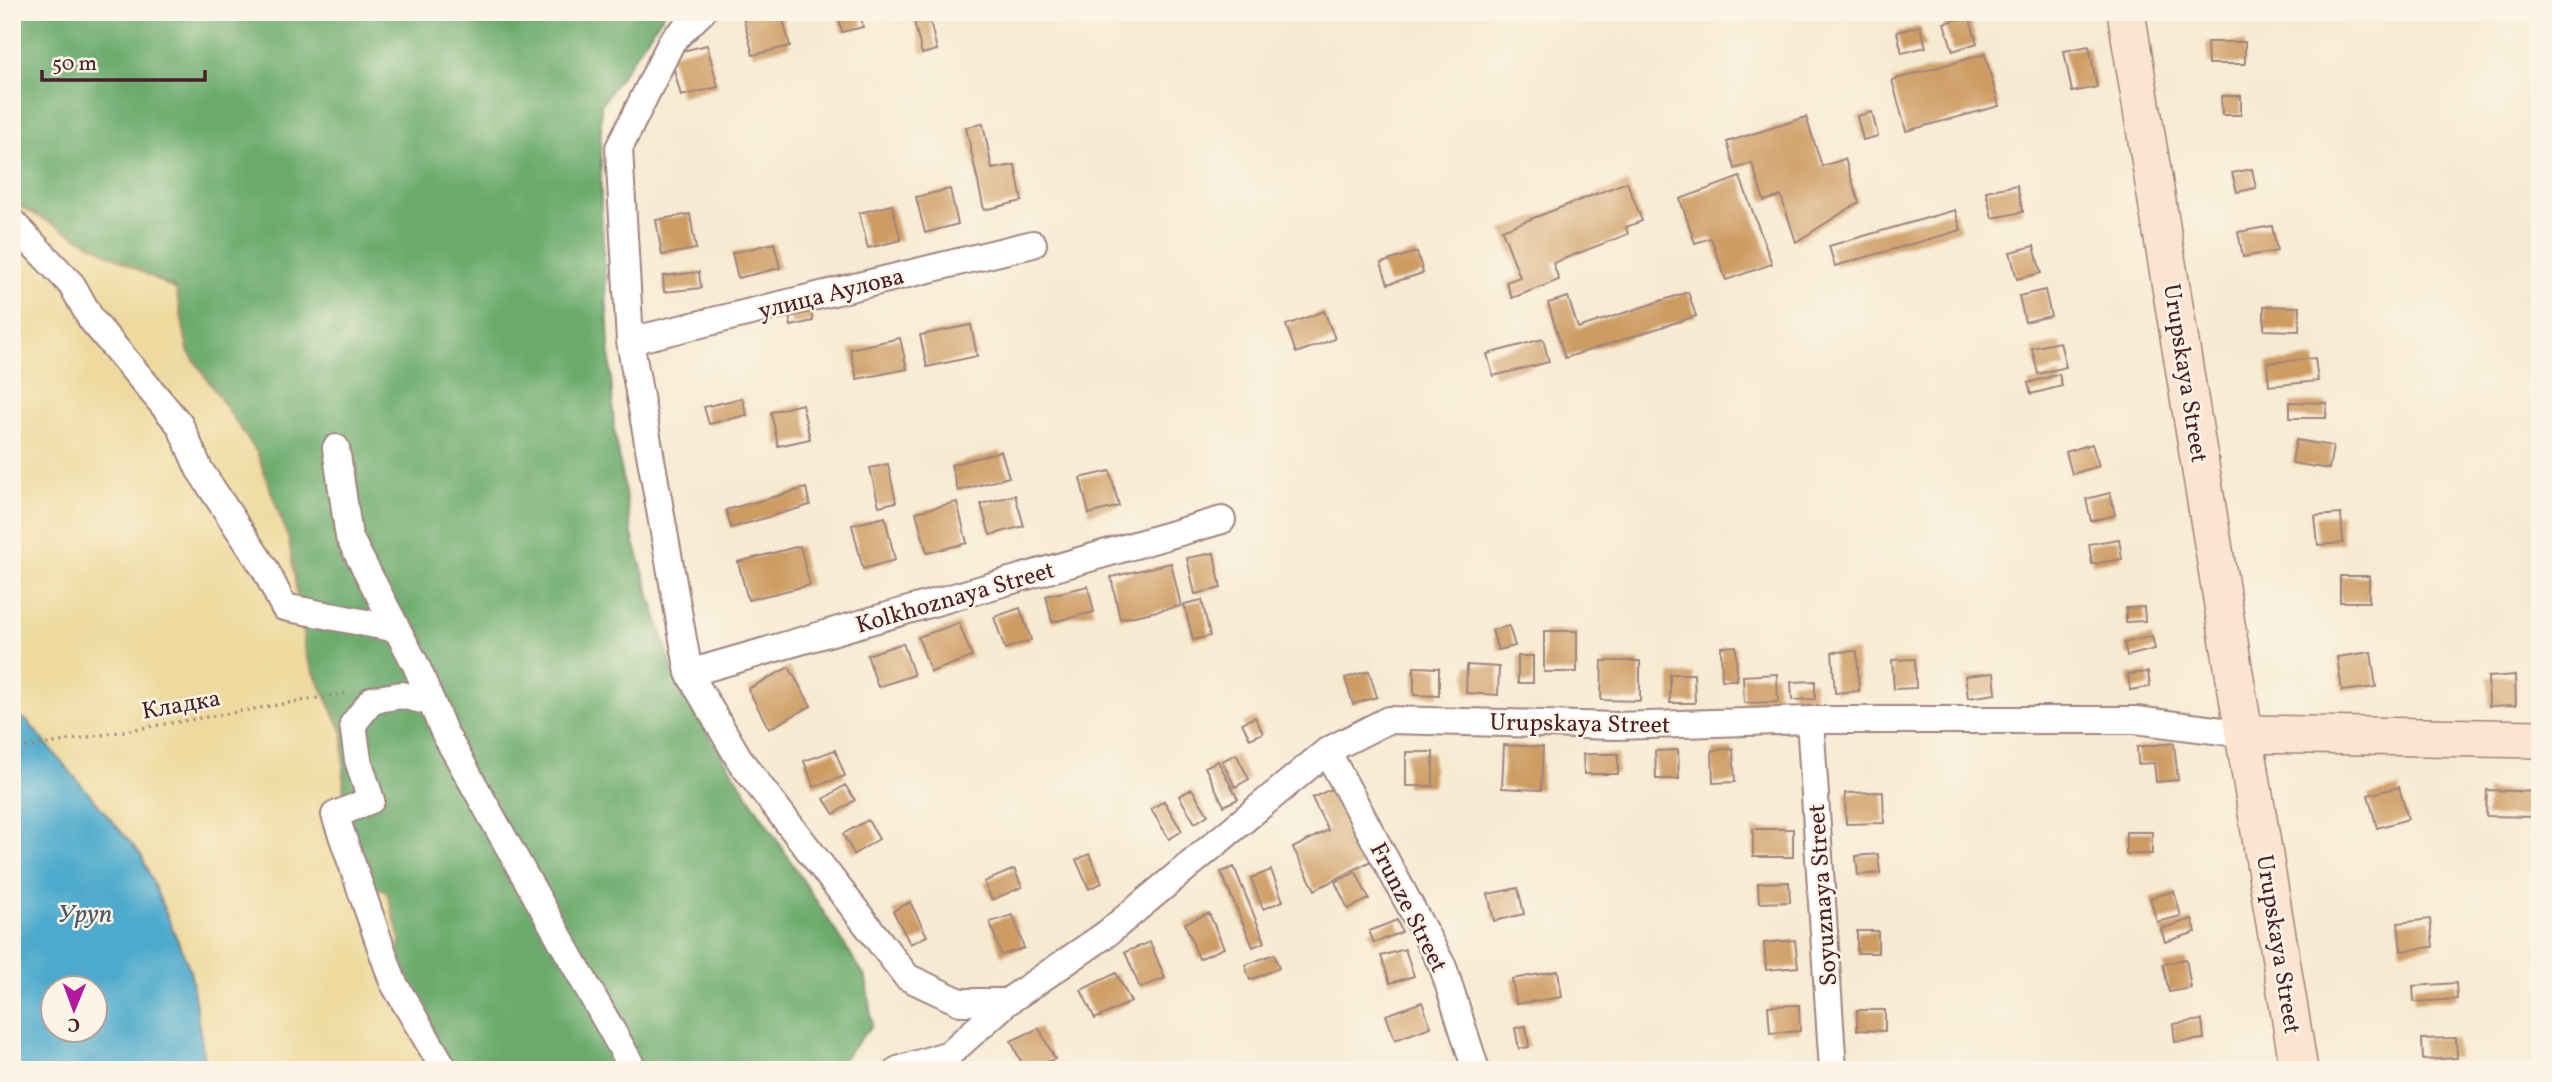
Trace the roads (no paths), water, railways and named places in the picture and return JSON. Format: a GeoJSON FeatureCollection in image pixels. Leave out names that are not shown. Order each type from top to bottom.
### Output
{"type":"FeatureCollection","features":[{"type":"Feature","properties":{"kind":"street"},"geometry":{"type":"LineString","coordinates":[[702,12],[672,41],[619,148],[629,341],[689,673],[741,762],[907,977],[960,1002],[1007,1002]]}},
{"type":"Feature","properties":{"kind":"street","name":"Urupskaya Street"},"geometry":{"type":"LineString","coordinates":[[2126,12],[2246,734],[2298,1070]]}},
{"type":"Feature","properties":{"kind":"street"},"geometry":{"type":"LineString","coordinates":[[12,222],[72,285],[92,319],[180,425],[199,469],[265,569],[284,607],[397,629]]}},
{"type":"Feature","properties":{"kind":"street","name":"улица Аулова"},"geometry":{"type":"LineString","coordinates":[[629,341],[1033,244]]}},
{"type":"Feature","properties":{"kind":"street"},"geometry":{"type":"LineString","coordinates":[[336,448],[349,537],[397,629],[444,732],[634,1070]]}},
{"type":"Feature","properties":{"kind":"street","name":"Kolkhoznaya Street"},"geometry":{"type":"LineString","coordinates":[[689,673],[1222,520]]}},
{"type":"Feature","properties":{"kind":"street"},"geometry":{"type":"LineString","coordinates":[[431,702],[401,695],[372,700],[353,724],[358,760],[371,800],[335,815],[393,982],[445,1070]]}},
{"type":"Feature","properties":{"kind":"street","name":"Urupskaya Street"},"geometry":{"type":"LineString","coordinates":[[898,1070],[949,1054],[1007,1002],[1105,935],[1327,751],[1388,720],[1616,726],[1810,720],[2136,720],[2246,734],[2540,739]]}},
{"type":"Feature","properties":{"kind":"street","name":"Soyuznaya Street"},"geometry":{"type":"LineString","coordinates":[[1810,720],[1833,1070]]}},
{"type":"Feature","properties":{"kind":"street","name":"Frunze Street"},"geometry":{"type":"LineString","coordinates":[[1327,751],[1443,967],[1476,1070]]}},
{"type":"Feature","properties":{"kind":"water","name":"Уруп"},"geometry":{"type":"Polygon","coordinates":[[[12,714],[27,721],[141,855],[190,970],[206,1070],[12,1070],[12,714]]]}}]}
